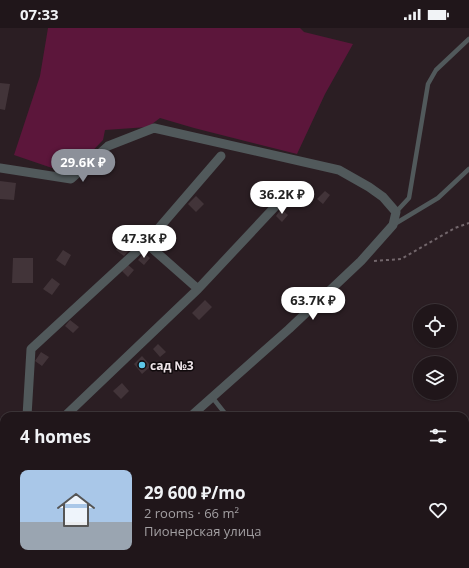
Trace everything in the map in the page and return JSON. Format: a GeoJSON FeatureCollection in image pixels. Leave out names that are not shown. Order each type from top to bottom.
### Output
{"type":"FeatureCollection","features":[{"type":"Feature","properties":{"kind":"street"},"geometry":{"type":"LineString","coordinates":[[0,168],[71,179],[108,146],[154,128],[339,170],[369,187],[383,197],[396,212],[394,225],[361,261],[290,329],[195,412]]}},
{"type":"Feature","properties":{"kind":"street"},"geometry":{"type":"LineString","coordinates":[[27,412],[31,349],[146,243],[221,156]]}},
{"type":"Feature","properties":{"kind":"street"},"geometry":{"type":"LineString","coordinates":[[69,412],[198,289],[286,195]]}},
{"type":"Feature","properties":{"kind":"street"},"geometry":{"type":"LineString","coordinates":[[146,243],[198,289]]}},
{"type":"Feature","properties":{"kind":"lane"},"geometry":{"type":"LineString","coordinates":[[396,212],[409,198],[428,84],[436,70],[469,39]]}},
{"type":"Feature","properties":{"kind":"lane"},"geometry":{"type":"LineString","coordinates":[[394,225],[438,198],[469,169]]}},
{"type":"Feature","properties":{"kind":"lane"},"geometry":{"type":"LineString","coordinates":[[212,397],[224,412]]}},
{"type":"Feature","properties":{"kind":"path"},"geometry":{"type":"LineString","coordinates":[[361,261],[401,259],[455,228],[469,223]]}},
{"type":"Feature","properties":{"kind":"shaded area"},"geometry":{"type":"Polygon","coordinates":[[[48,28],[300,28],[304,32],[353,44],[325,94],[297,154],[160,118],[148,127],[105,130],[103,140],[75,169],[55,169],[14,155],[40,76],[48,28]]]}},
{"type":"Feature","properties":{"kind":"building"},"geometry":{"type":"Polygon","coordinates":[[[0,83],[10,84],[5,110],[0,109],[0,83]]]}},
{"type":"Feature","properties":{"kind":"building"},"geometry":{"type":"Polygon","coordinates":[[[0,181],[16,183],[14,200],[0,199],[0,181]]]}},
{"type":"Feature","properties":{"kind":"building"},"geometry":{"type":"Polygon","coordinates":[[[325,191],[330,195],[323,204],[317,199],[325,191]]]}},
{"type":"Feature","properties":{"kind":"building"},"geometry":{"type":"Polygon","coordinates":[[[196,196],[204,204],[196,212],[188,204],[196,196]]]}},
{"type":"Feature","properties":{"kind":"building"},"geometry":{"type":"Polygon","coordinates":[[[281,209],[288,215],[282,222],[276,216],[281,209]]]}},
{"type":"Feature","properties":{"kind":"building"},"geometry":{"type":"Polygon","coordinates":[[[164,230],[171,237],[166,244],[158,237],[164,230]]]}},
{"type":"Feature","properties":{"kind":"building"},"geometry":{"type":"Polygon","coordinates":[[[121,244],[129,250],[124,256],[116,250],[121,244]]]}},
{"type":"Feature","properties":{"kind":"building"},"geometry":{"type":"Polygon","coordinates":[[[63,250],[71,255],[65,266],[56,260],[63,250]]]}},
{"type":"Feature","properties":{"kind":"building"},"geometry":{"type":"Polygon","coordinates":[[[144,253],[150,258],[144,265],[138,260],[144,253]]]}},
{"type":"Feature","properties":{"kind":"building"},"geometry":{"type":"Polygon","coordinates":[[[13,258],[33,258],[33,283],[12,283],[13,258]]]}},
{"type":"Feature","properties":{"kind":"building"},"geometry":{"type":"Polygon","coordinates":[[[127,264],[134,270],[128,277],[122,271],[127,264]]]}},
{"type":"Feature","properties":{"kind":"building"},"geometry":{"type":"Polygon","coordinates":[[[52,278],[60,284],[52,295],[43,289],[52,278]]]}},
{"type":"Feature","properties":{"kind":"building"},"geometry":{"type":"Polygon","coordinates":[[[205,300],[212,307],[199,320],[192,313],[205,300]]]}},
{"type":"Feature","properties":{"kind":"building"},"geometry":{"type":"Polygon","coordinates":[[[70,320],[79,327],[73,333],[65,326],[70,320]]]}},
{"type":"Feature","properties":{"kind":"building"},"geometry":{"type":"Polygon","coordinates":[[[158,344],[166,352],[160,357],[153,349],[158,344]]]}},
{"type":"Feature","properties":{"kind":"building"},"geometry":{"type":"Polygon","coordinates":[[[41,352],[49,357],[42,366],[35,361],[41,352]]]}},
{"type":"Feature","properties":{"kind":"building","name":"сад №3"},"geometry":{"type":"Polygon","coordinates":[[[142,356],[151,366],[142,374],[134,364],[142,356]]]}},
{"type":"Feature","properties":{"kind":"building"},"geometry":{"type":"Polygon","coordinates":[[[122,383],[129,391],[121,399],[113,391],[122,383]]]}},
{"type":"Feature","properties":{"kind":"place","name":"сад №3"},"geometry":{"type":"Point","coordinates":[142,365]}}]}
